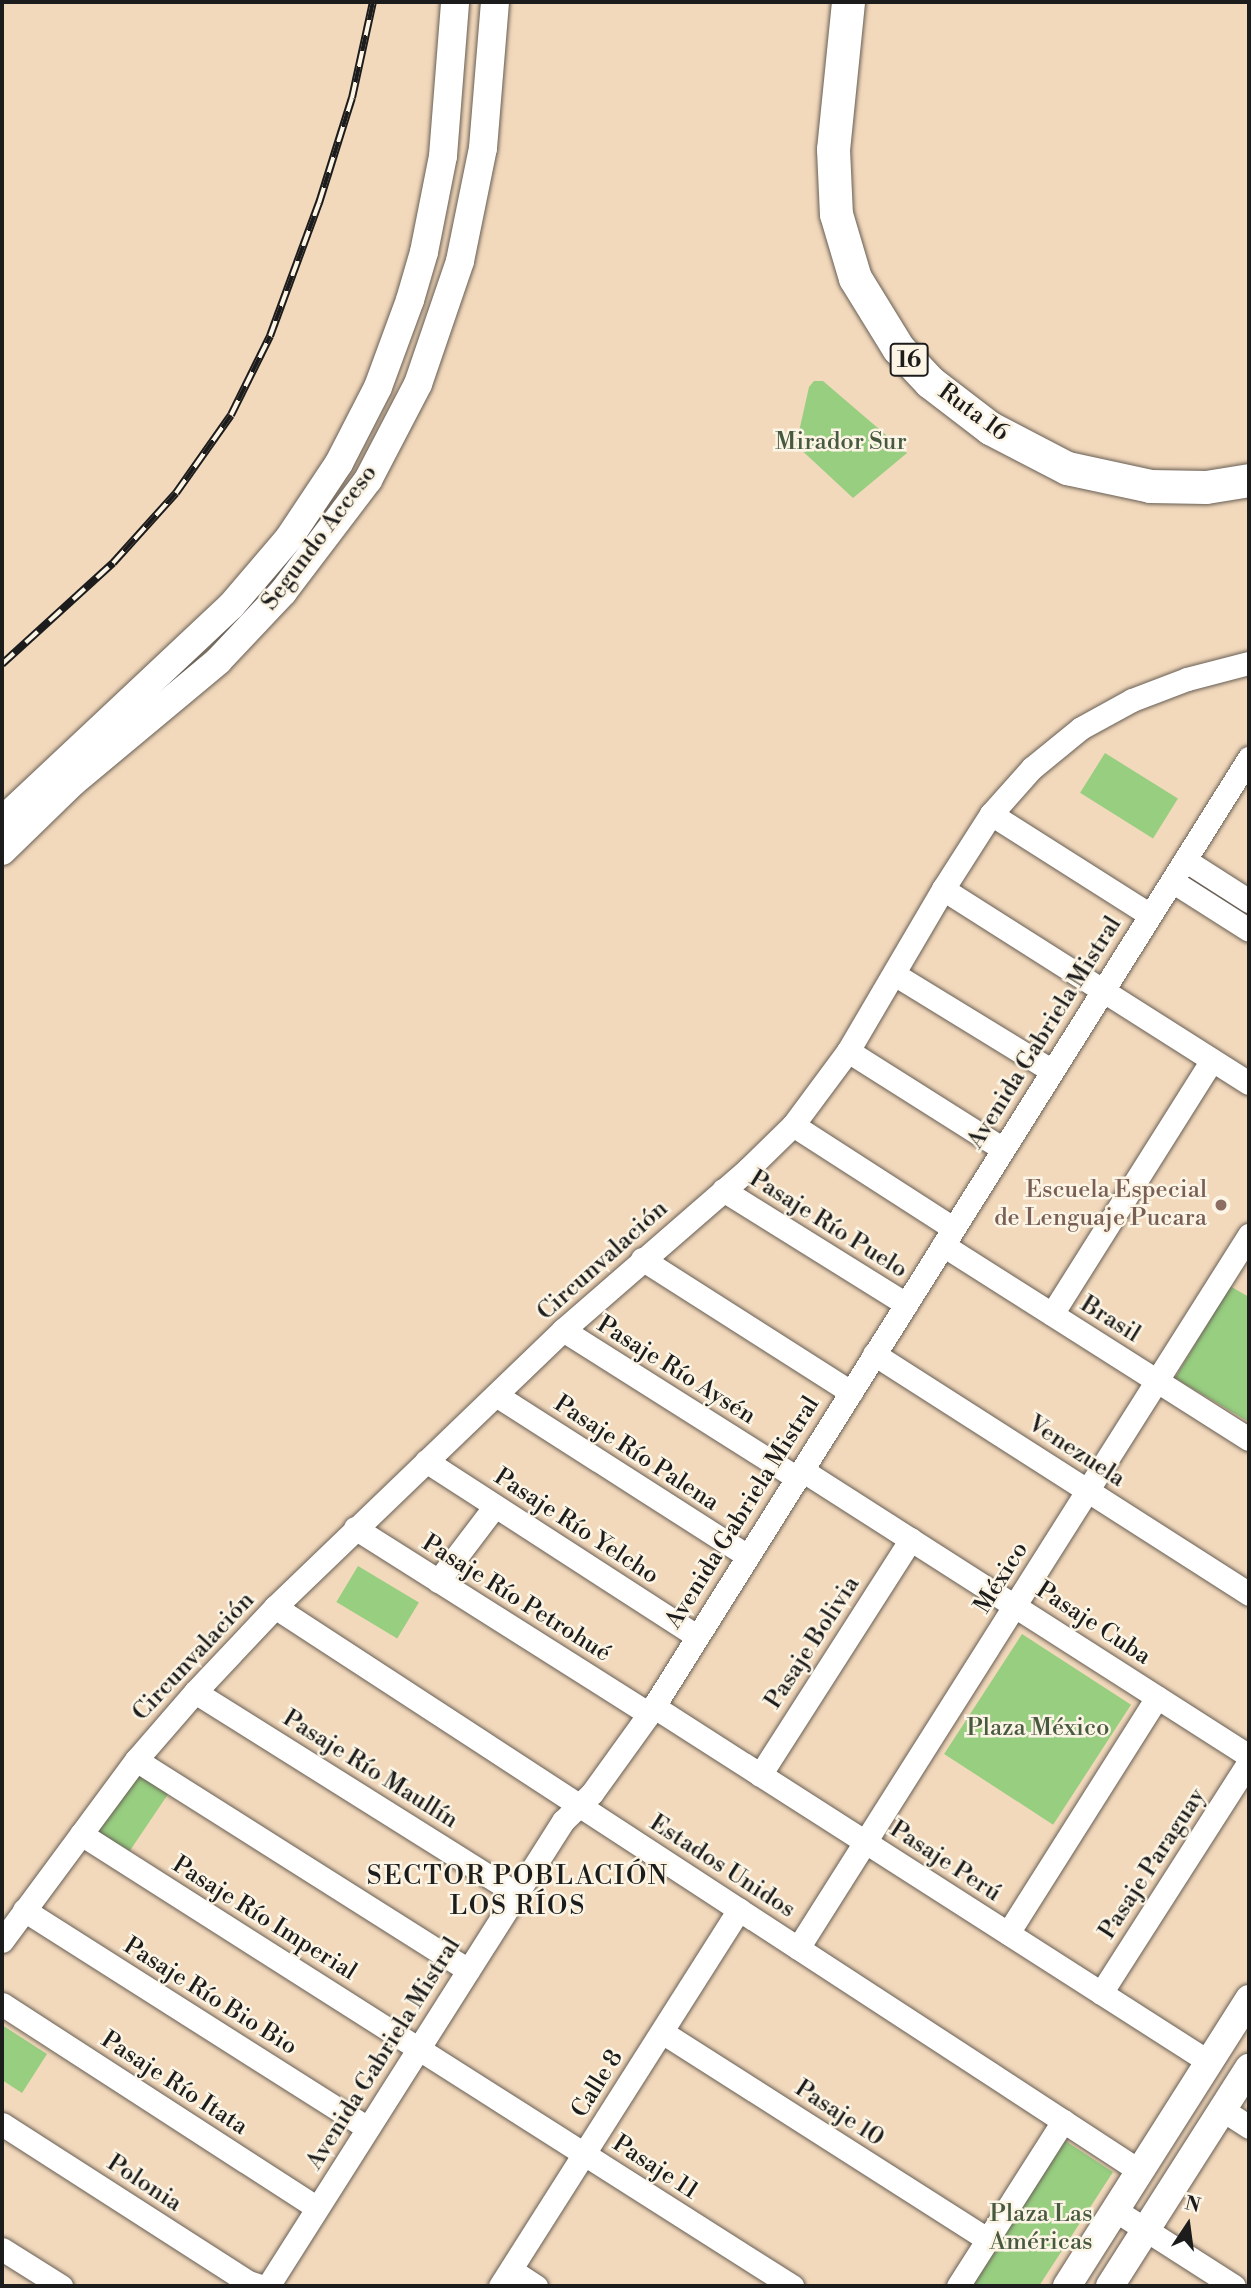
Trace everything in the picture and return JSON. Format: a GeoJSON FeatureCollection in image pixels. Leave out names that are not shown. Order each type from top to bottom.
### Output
{"type":"FeatureCollection","features":[{"type":"Feature","properties":{"kind":"highway","name":"Ruta 16"},"geometry":{"type":"LineString","coordinates":[[848,2],[833,149],[836,214],[855,278],[898,348],[930,382],[990,428],[1067,468],[1150,486],[1206,487],[1249,480]]}},
{"type":"Feature","properties":{"kind":"main road","name":"Segundo Acceso"},"geometry":{"type":"LineString","coordinates":[[2,821],[231,606],[289,538],[339,463],[382,377],[424,252],[443,156],[455,2]]}},
{"type":"Feature","properties":{"kind":"main road","name":"Segundo Acceso"},"geometry":{"type":"LineString","coordinates":[[2,851],[74,782],[218,661],[283,592],[368,480],[418,384],[460,261],[483,148],[495,2]]}},
{"type":"Feature","properties":{"kind":"main road"},"geometry":{"type":"LineString","coordinates":[[1067,2286],[1249,1999]]}},
{"type":"Feature","properties":{"kind":"main road"},"geometry":{"type":"LineString","coordinates":[[1110,2286],[1249,2068]]}},
{"type":"Feature","properties":{"kind":"street","name":"Circunvalación"},"geometry":{"type":"LineString","coordinates":[[2,1941],[136,1760],[275,1607],[563,1330],[793,1125],[848,1051],[943,889],[991,814],[1048,754],[1106,713],[1159,688],[1249,663]]}},
{"type":"Feature","properties":{"kind":"street","name":"Avenida Gabriela Mistral"},"geometry":{"type":"LineString","coordinates":[[268,2286],[563,1821],[581,1805],[651,1710],[1249,758]]}},
{"type":"Feature","properties":{"kind":"street"},"geometry":{"type":"LineString","coordinates":[[991,814],[1150,915]]}},
{"type":"Feature","properties":{"kind":"street"},"geometry":{"type":"LineString","coordinates":[[1185,860],[1249,901]]}},
{"type":"Feature","properties":{"kind":"street"},"geometry":{"type":"LineString","coordinates":[[1172,881],[1249,930]]}},
{"type":"Feature","properties":{"kind":"street"},"geometry":{"type":"LineString","coordinates":[[943,889],[1249,1083]]}},
{"type":"Feature","properties":{"kind":"street"},"geometry":{"type":"LineString","coordinates":[[894,974],[1052,1071]]}},
{"type":"Feature","properties":{"kind":"street"},"geometry":{"type":"LineString","coordinates":[[848,1051],[1003,1149]]}},
{"type":"Feature","properties":{"kind":"street"},"geometry":{"type":"LineString","coordinates":[[1052,1314],[1212,1060]]}},
{"type":"Feature","properties":{"kind":"street","name":"Brasil"},"geometry":{"type":"LineString","coordinates":[[793,1125],[1052,1314],[1249,1439]]}},
{"type":"Feature","properties":{"kind":"street","name":"Pasaje Río Puelo"},"geometry":{"type":"LineString","coordinates":[[723,1190],[906,1304]]}},
{"type":"Feature","properties":{"kind":"street","name":"México"},"geometry":{"type":"LineString","coordinates":[[799,1948],[1249,1235]]}},
{"type":"Feature","properties":{"kind":"street"},"geometry":{"type":"LineString","coordinates":[[642,1259],[851,1392]]}},
{"type":"Feature","properties":{"kind":"street","name":"Pasaje Río Aysén"},"geometry":{"type":"LineString","coordinates":[[563,1330],[799,1474]]}},
{"type":"Feature","properties":{"kind":"street","name":"Venezuela"},"geometry":{"type":"LineString","coordinates":[[874,1354],[1249,1594]]}},
{"type":"Feature","properties":{"kind":"street","name":"Pasaje Río Palena"},"geometry":{"type":"LineString","coordinates":[[496,1395],[748,1556]]}},
{"type":"Feature","properties":{"kind":"street","name":"Pasaje Río Yelcho"},"geometry":{"type":"LineString","coordinates":[[426,1461],[697,1636]]}},
{"type":"Feature","properties":{"kind":"street","name":"Pasaje Cuba"},"geometry":{"type":"LineString","coordinates":[[799,1474],[911,1539],[1249,1756]]}},
{"type":"Feature","properties":{"kind":"street"},"geometry":{"type":"LineString","coordinates":[[438,1581],[495,1506]]}},
{"type":"Feature","properties":{"kind":"street","name":"Pasaje Río Petrohué"},"geometry":{"type":"LineString","coordinates":[[355,1528],[651,1710]]}},
{"type":"Feature","properties":{"kind":"street","name":"Pasaje Bolivia"},"geometry":{"type":"LineString","coordinates":[[760,1774],[911,1539]]}},
{"type":"Feature","properties":{"kind":"street","name":"Estados Unidos"},"geometry":{"type":"LineString","coordinates":[[275,1607],[1140,2171]]}},
{"type":"Feature","properties":{"kind":"street","name":"Pasaje Río Maullín"},"geometry":{"type":"LineString","coordinates":[[195,1692],[517,1894]]}},
{"type":"Feature","properties":{"kind":"street"},"geometry":{"type":"LineString","coordinates":[[1008,1933],[1157,1696]]}},
{"type":"Feature","properties":{"kind":"street","name":"Pasaje Perú"},"geometry":{"type":"LineString","coordinates":[[651,1710],[760,1774],[1209,2062]]}},
{"type":"Feature","properties":{"kind":"street"},"geometry":{"type":"LineString","coordinates":[[136,1760],[468,1970]]}},
{"type":"Feature","properties":{"kind":"street","name":"Pasaje Paraguay"},"geometry":{"type":"LineString","coordinates":[[1101,1993],[1249,1762]]}},
{"type":"Feature","properties":{"kind":"street","name":"Pasaje Río Imperial"},"geometry":{"type":"LineString","coordinates":[[81,1834],[419,2048]]}},
{"type":"Feature","properties":{"kind":"street","name":"Pasaje Río Bio Bio"},"geometry":{"type":"LineString","coordinates":[[24,1910],[368,2128]]}},
{"type":"Feature","properties":{"kind":"street","name":"Calle 8"},"geometry":{"type":"LineString","coordinates":[[506,2278],[740,1910]]}},
{"type":"Feature","properties":{"kind":"street","name":"Pasaje Río Itata"},"geometry":{"type":"LineString","coordinates":[[2,2004],[317,2208]]}},
{"type":"Feature","properties":{"kind":"street","name":"Pasaje 10"},"geometry":{"type":"LineString","coordinates":[[662,2032],[988,2240]]}},
{"type":"Feature","properties":{"kind":"street","name":"Pasaje 11"},"geometry":{"type":"LineString","coordinates":[[419,2048],[792,2286]]}},
{"type":"Feature","properties":{"kind":"street"},"geometry":{"type":"LineString","coordinates":[[1223,2110],[1249,2126]]}},
{"type":"Feature","properties":{"kind":"street"},"geometry":{"type":"LineString","coordinates":[[958,2286],[1063,2121]]}},
{"type":"Feature","properties":{"kind":"street","name":"Polonia"},"geometry":{"type":"LineString","coordinates":[[2,2124],[248,2282],[260,2286]]}},
{"type":"Feature","properties":{"kind":"street"},"geometry":{"type":"LineString","coordinates":[[1115,2210],[1234,2286]]}},
{"type":"Feature","properties":{"kind":"street"},"geometry":{"type":"LineString","coordinates":[[2,2249],[61,2286]]}},
{"type":"Feature","properties":{"kind":"street"},"geometry":{"type":"LineString","coordinates":[[506,2278],[536,2286]]}},
{"type":"Feature","properties":{"kind":"green space","name":"Mirador Sur"},"geometry":{"type":"Polygon","coordinates":[[[814,381],[823,381],[907,453],[853,498],[796,445],[809,387],[814,381]]]}},
{"type":"Feature","properties":{"kind":"green space"},"geometry":{"type":"Polygon","coordinates":[[[1105,753],[1178,799],[1153,838],[1080,793],[1105,753]]]}},
{"type":"Feature","properties":{"kind":"green space"},"geometry":{"type":"Polygon","coordinates":[[[1230,1286],[1249,1297],[1249,1422],[1175,1378],[1230,1286]]]}},
{"type":"Feature","properties":{"kind":"green space"},"geometry":{"type":"Polygon","coordinates":[[[358,1566],[419,1603],[397,1639],[336,1602],[358,1566]]]}},
{"type":"Feature","properties":{"kind":"green space","name":"Plaza México"},"geometry":{"type":"Polygon","coordinates":[[[1022,1634],[1131,1705],[1053,1825],[944,1754],[1022,1634]]]}},
{"type":"Feature","properties":{"kind":"green space"},"geometry":{"type":"Polygon","coordinates":[[[135,1768],[170,1791],[127,1854],[93,1831],[135,1768]]]}},
{"type":"Feature","properties":{"kind":"green space"},"geometry":{"type":"Polygon","coordinates":[[[2,2025],[47,2054],[22,2093],[2,2080],[2,2025]]]}},
{"type":"Feature","properties":{"kind":"green space","name":"Plaza Las Américas"},"geometry":{"type":"Polygon","coordinates":[[[1064,2140],[1113,2172],[1039,2286],[969,2286],[1064,2140]]]}},
{"type":"Feature","properties":{"kind":"railway"},"geometry":{"type":"LineString","coordinates":[[2,664],[113,563],[176,493],[231,415],[270,336],[319,203],[352,98],[373,2]]}},
{"type":"Feature","properties":{"kind":"place","name":"Escuela Especial de Lenguaje Pucara"},"geometry":{"type":"Point","coordinates":[1221,1205]}},
{"type":"Feature","properties":{"kind":"district","name":"SECTOR POBLACIÓN LOS RÍOS"},"geometry":{"type":"Point","coordinates":[518,1892]}}]}
